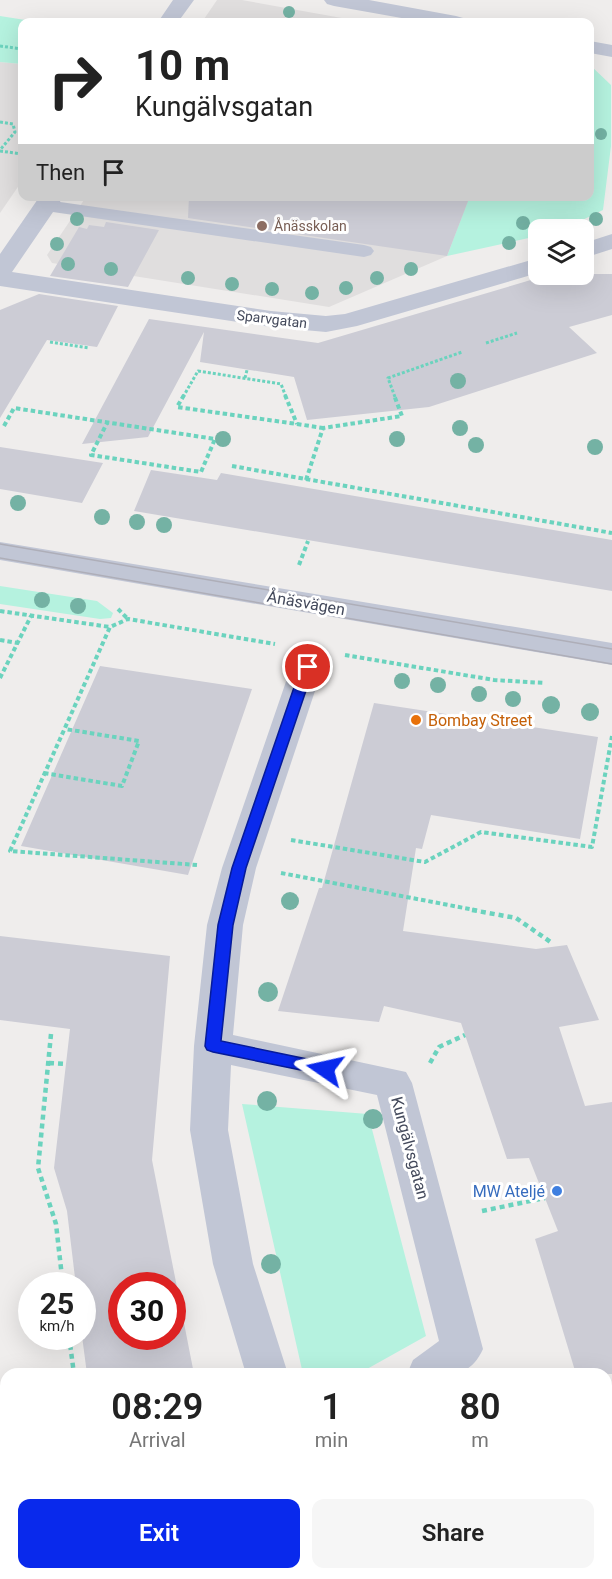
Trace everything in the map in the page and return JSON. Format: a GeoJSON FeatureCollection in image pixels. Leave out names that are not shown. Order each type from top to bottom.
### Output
{"type":"FeatureCollection","features":[{"type":"Feature","properties":{"kind":"street"},"geometry":{"type":"LineString","coordinates":[[171,18],[184,0]]}},
{"type":"Feature","properties":{"kind":"street"},"geometry":{"type":"LineString","coordinates":[[334,0],[434,18]]}},
{"type":"Feature","properties":{"kind":"street"},"geometry":{"type":"LineString","coordinates":[[594,48],[612,51]]}},
{"type":"Feature","properties":{"kind":"street"},"geometry":{"type":"LineString","coordinates":[[0,272],[49,201]]}},
{"type":"Feature","properties":{"kind":"street"},"geometry":{"type":"LineString","coordinates":[[594,247],[612,241]]}},
{"type":"Feature","properties":{"kind":"street","name":"Sparvgatan"},"geometry":{"type":"LineString","coordinates":[[0,278],[271,319],[326,324],[348,321],[528,268]]}},
{"type":"Feature","properties":{"kind":"street","name":"Ånäsvägen"},"geometry":{"type":"LineString","coordinates":[[0,551],[612,654]]}},
{"type":"Feature","properties":{"kind":"street"},"geometry":{"type":"LineString","coordinates":[[265,1368],[233,1264],[209,1130],[213,1046],[225,925],[256,870],[308,667]]}},
{"type":"Feature","properties":{"kind":"street","name":"Kungälvsgatan"},"geometry":{"type":"LineString","coordinates":[[213,1046],[393,1083],[462,1349],[436,1368]]}},
{"type":"Feature","properties":{"kind":"lane"},"geometry":{"type":"LineString","coordinates":[[49,201],[364,251]]}},
{"type":"Feature","properties":{"kind":"path"},"geometry":{"type":"LineString","coordinates":[[0,46],[18,48]]}},
{"type":"Feature","properties":{"kind":"path"},"geometry":{"type":"LineString","coordinates":[[0,122],[13,124],[15,132],[0,151]]}},
{"type":"Feature","properties":{"kind":"path"},"geometry":{"type":"LineString","coordinates":[[0,151],[18,153]]}},
{"type":"Feature","properties":{"kind":"path"},"geometry":{"type":"LineString","coordinates":[[486,343],[517,333]]}},
{"type":"Feature","properties":{"kind":"path"},"geometry":{"type":"LineString","coordinates":[[50,342],[89,348]]}},
{"type":"Feature","properties":{"kind":"path"},"geometry":{"type":"LineString","coordinates":[[388,378],[462,352]]}},
{"type":"Feature","properties":{"kind":"path"},"geometry":{"type":"LineString","coordinates":[[297,424],[281,384],[198,370],[177,407],[323,428],[402,416],[388,378],[384,374]]}},
{"type":"Feature","properties":{"kind":"path"},"geometry":{"type":"LineString","coordinates":[[245,378],[248,370]]}},
{"type":"Feature","properties":{"kind":"path"},"geometry":{"type":"LineString","coordinates":[[4,426],[14,408],[215,440],[201,472],[90,455],[108,423]]}},
{"type":"Feature","properties":{"kind":"path"},"geometry":{"type":"LineString","coordinates":[[306,480],[323,428]]}},
{"type":"Feature","properties":{"kind":"path"},"geometry":{"type":"LineString","coordinates":[[232,466],[612,533]]}},
{"type":"Feature","properties":{"kind":"path"},"geometry":{"type":"LineString","coordinates":[[330,490],[332,484]]}},
{"type":"Feature","properties":{"kind":"path"},"geometry":{"type":"LineString","coordinates":[[298,566],[308,542]]}},
{"type":"Feature","properties":{"kind":"path"},"geometry":{"type":"LineString","coordinates":[[0,611],[110,627],[128,619],[277,645]]}},
{"type":"Feature","properties":{"kind":"path"},"geometry":{"type":"LineString","coordinates":[[0,678],[31,616]]}},
{"type":"Feature","properties":{"kind":"path"},"geometry":{"type":"LineString","coordinates":[[110,627],[10,851],[256,870],[516,918],[552,943]]}},
{"type":"Feature","properties":{"kind":"path"},"geometry":{"type":"LineString","coordinates":[[0,640],[18,643]]}},
{"type":"Feature","properties":{"kind":"path"},"geometry":{"type":"LineString","coordinates":[[340,655],[494,680],[555,683]]}},
{"type":"Feature","properties":{"kind":"path"},"geometry":{"type":"LineString","coordinates":[[44,773],[122,786],[140,741],[64,729]]}},
{"type":"Feature","properties":{"kind":"path"},"geometry":{"type":"LineString","coordinates":[[284,839],[425,862],[481,832],[592,847],[612,736]]}},
{"type":"Feature","properties":{"kind":"path"},"geometry":{"type":"LineString","coordinates":[[51,1035],[38,1168],[56,1224],[61,1272]]}},
{"type":"Feature","properties":{"kind":"path"},"geometry":{"type":"LineString","coordinates":[[429,1066],[439,1047],[465,1035]]}},
{"type":"Feature","properties":{"kind":"path"},"geometry":{"type":"LineString","coordinates":[[48,1063],[66,1064]]}},
{"type":"Feature","properties":{"kind":"path"},"geometry":{"type":"LineString","coordinates":[[482,1211],[545,1198]]}},
{"type":"Feature","properties":{"kind":"path"},"geometry":{"type":"LineString","coordinates":[[71,1350],[73,1368]]}},
{"type":"Feature","properties":{"kind":"shaded area"},"geometry":{"type":"Polygon","coordinates":[[[217,0],[242,0],[342,18],[205,18],[217,0]]]}},
{"type":"Feature","properties":{"kind":"shaded area"},"geometry":{"type":"Polygon","coordinates":[[[0,62],[18,64],[18,187],[0,213],[0,62]]]}},
{"type":"Feature","properties":{"kind":"shaded area","name":"Ånässkolan"},"geometry":{"type":"Polygon","coordinates":[[[83,201],[469,201],[447,256],[329,307],[52,263],[47,255],[83,201]]]}},
{"type":"Feature","properties":{"kind":"green space"},"geometry":{"type":"Polygon","coordinates":[[[0,16],[18,19],[18,64],[0,62],[0,16]]]}},
{"type":"Feature","properties":{"kind":"green space"},"geometry":{"type":"Polygon","coordinates":[[[594,69],[611,85],[611,146],[603,210],[585,219],[528,219],[528,238],[447,256],[468,201],[594,201],[594,69]]]}},
{"type":"Feature","properties":{"kind":"green space"},"geometry":{"type":"Polygon","coordinates":[[[0,586],[97,601],[113,613],[111,618],[100,619],[0,604],[0,586]]]}},
{"type":"Feature","properties":{"kind":"green space"},"geometry":{"type":"Polygon","coordinates":[[[242,1104],[368,1114],[426,1336],[369,1368],[302,1368],[242,1104]]]}},
{"type":"Feature","properties":{"kind":"building"},"geometry":{"type":"Polygon","coordinates":[[[189,201],[468,201],[447,256],[188,218],[189,201]]]}},
{"type":"Feature","properties":{"kind":"building"},"geometry":{"type":"Polygon","coordinates":[[[106,222],[159,230],[128,287],[50,276],[79,227],[87,229],[89,225],[104,227],[106,222]]]}},
{"type":"Feature","properties":{"kind":"building"},"geometry":{"type":"Polygon","coordinates":[[[594,274],[612,274],[612,315],[569,327],[597,353],[429,407],[307,420],[294,377],[200,362],[204,332],[148,437],[82,444],[149,319],[318,343],[528,281],[528,285],[594,285],[594,274]]]}},
{"type":"Feature","properties":{"kind":"building"},"geometry":{"type":"Polygon","coordinates":[[[39,294],[118,306],[97,347],[47,340],[0,418],[0,310],[39,294]]]}},
{"type":"Feature","properties":{"kind":"building"},"geometry":{"type":"Polygon","coordinates":[[[0,447],[103,463],[82,503],[0,489],[0,447]]]}},
{"type":"Feature","properties":{"kind":"building"},"geometry":{"type":"Polygon","coordinates":[[[151,470],[217,480],[221,473],[612,540],[612,591],[134,511],[151,470]]]}},
{"type":"Feature","properties":{"kind":"building"},"geometry":{"type":"Polygon","coordinates":[[[100,666],[252,689],[188,875],[21,846],[100,666]]]}},
{"type":"Feature","properties":{"kind":"building"},"geometry":{"type":"Polygon","coordinates":[[[374,703],[598,737],[580,839],[431,815],[422,849],[416,848],[403,931],[536,949],[567,945],[599,1020],[559,1027],[585,1106],[612,1102],[612,1368],[574,1368],[535,1239],[558,1231],[529,1158],[507,1159],[461,1023],[384,1006],[379,1022],[278,1011],[319,888],[322,888],[374,703]]]}},
{"type":"Feature","properties":{"kind":"building"},"geometry":{"type":"Polygon","coordinates":[[[0,936],[170,956],[152,1160],[174,1272],[108,1272],[108,1350],[186,1350],[186,1333],[193,1368],[86,1368],[84,1350],[96,1350],[96,1272],[74,1272],[67,1211],[54,1168],[70,1029],[0,1020],[0,936]]]}},
{"type":"Feature","properties":{"kind":"tram line"},"geometry":{"type":"LineString","coordinates":[[0,544],[612,649]]}},
{"type":"Feature","properties":{"kind":"tram line"},"geometry":{"type":"LineString","coordinates":[[0,558],[612,664]]}},
{"type":"Feature","properties":{"kind":"place","name":"Ånässkolan"},"geometry":{"type":"Point","coordinates":[262,226]}},
{"type":"Feature","properties":{"kind":"place","name":"Bombay Street"},"geometry":{"type":"Point","coordinates":[416,720]}},
{"type":"Feature","properties":{"kind":"place","name":"MW Ateljé"},"geometry":{"type":"Point","coordinates":[557,1191]}},
{"type":"Feature","properties":{"kind":"route"},"geometry":{"type":"LineString","coordinates":[[308,667],[239,868],[225,925],[213,1046],[325,1069]]}}]}
